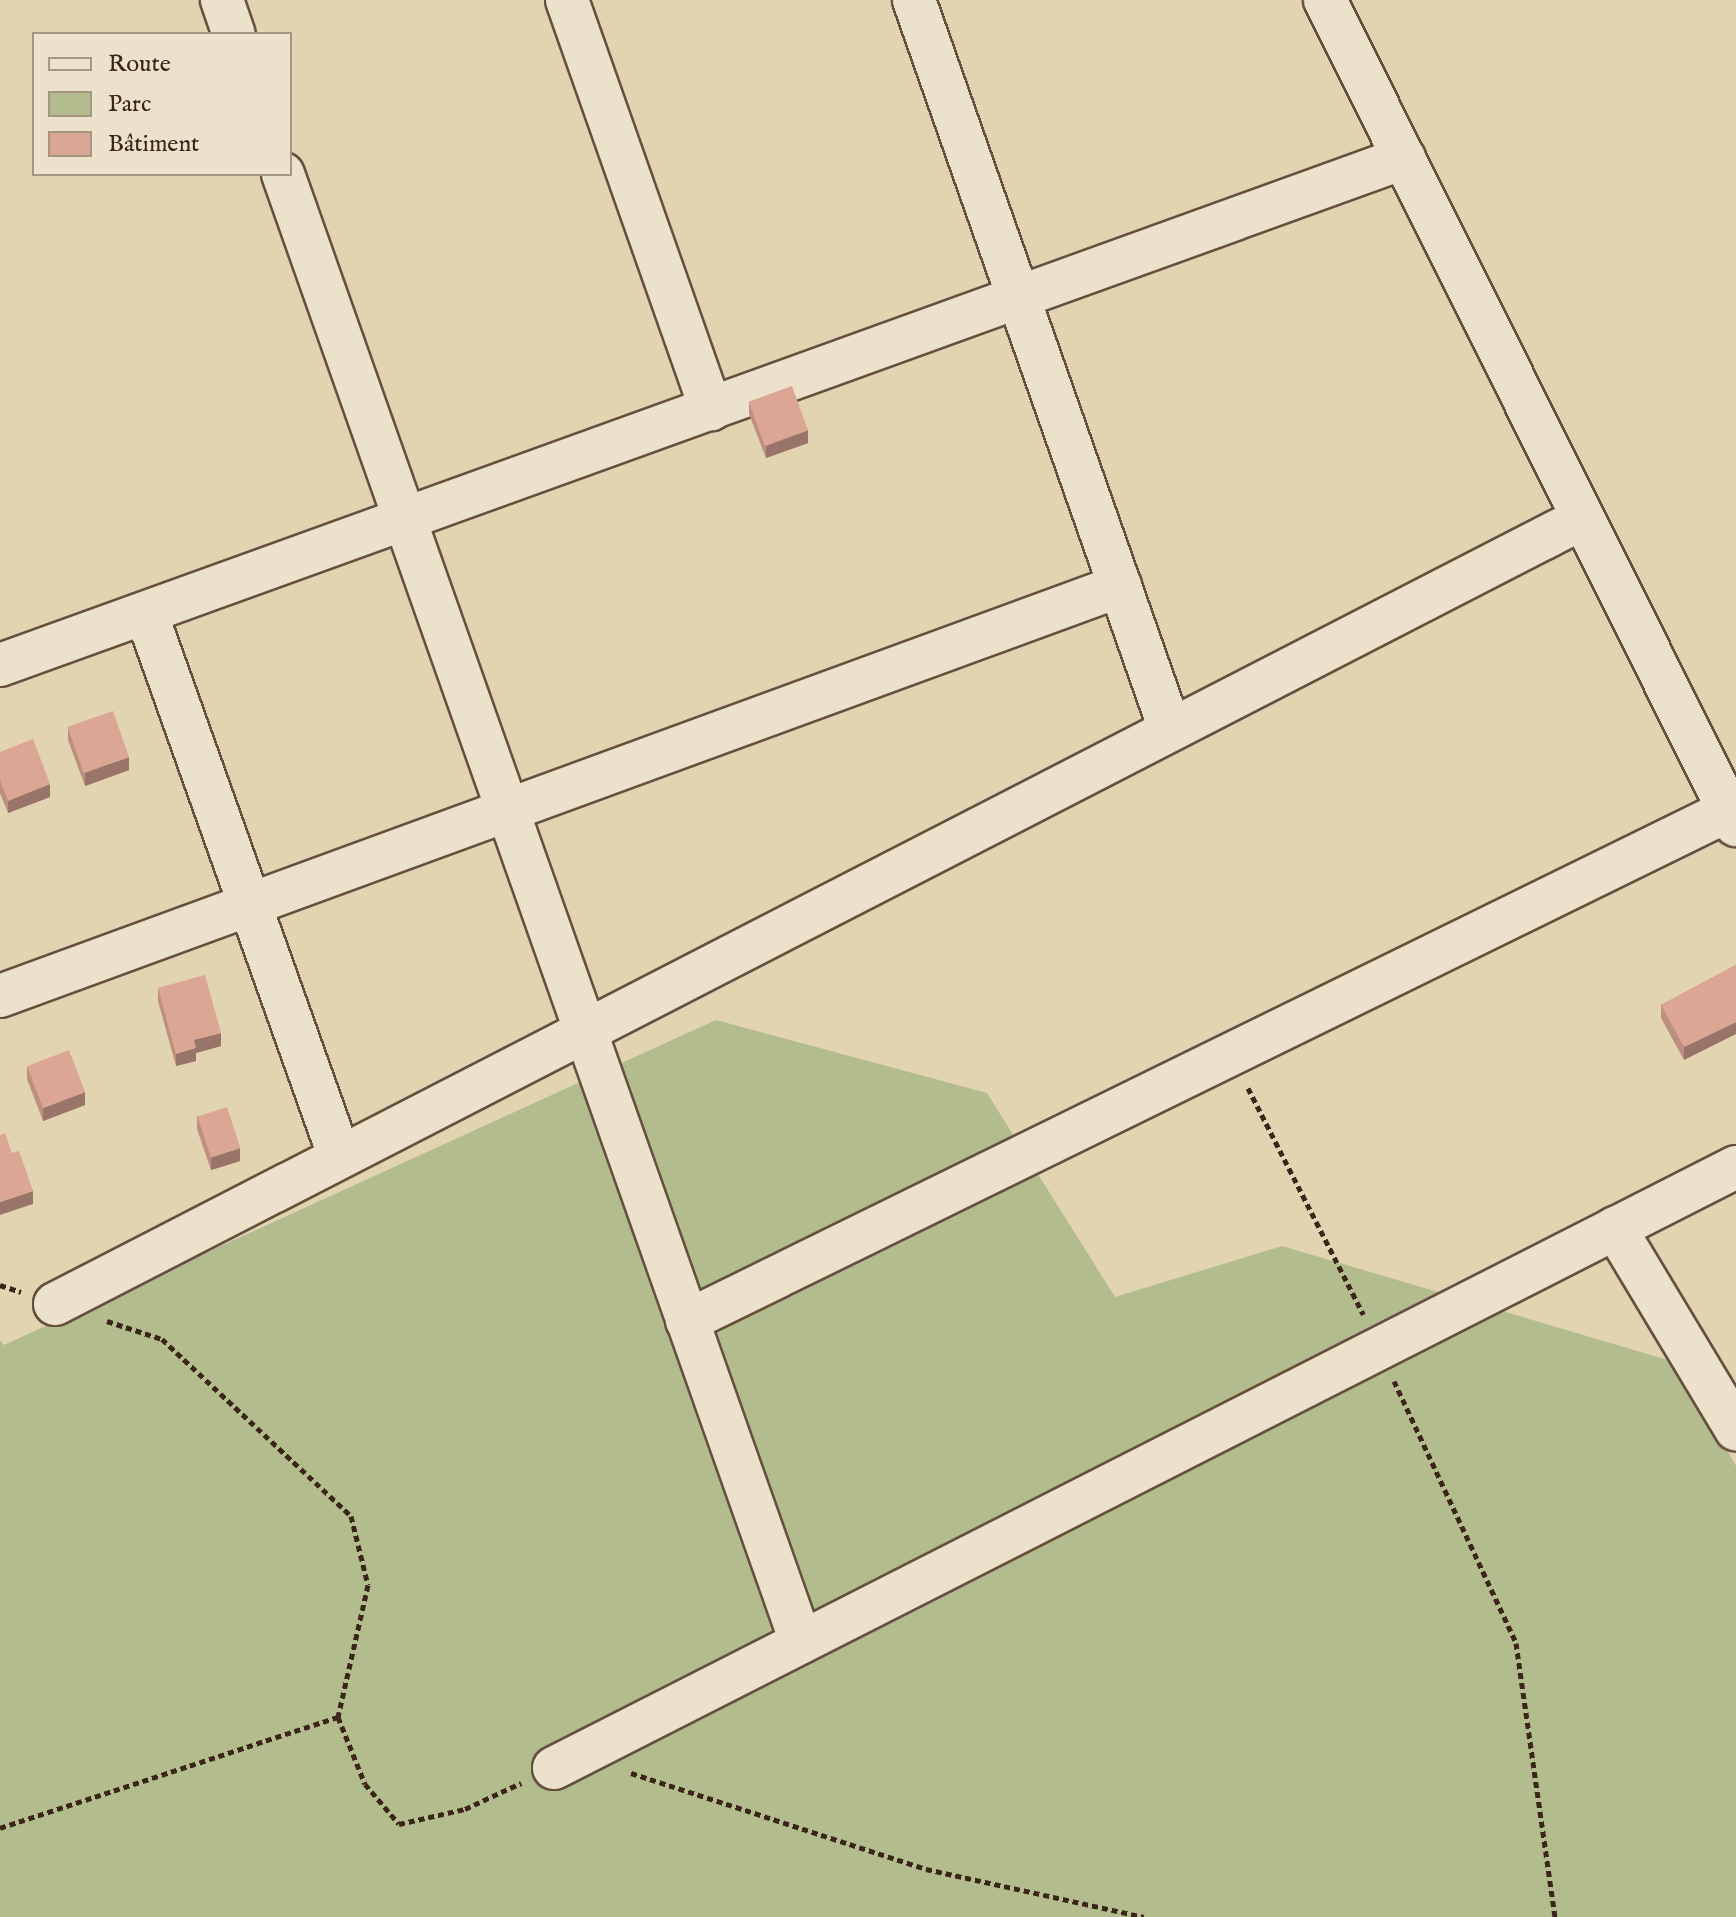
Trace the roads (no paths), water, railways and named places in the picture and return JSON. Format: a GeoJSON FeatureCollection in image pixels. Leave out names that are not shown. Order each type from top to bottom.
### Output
{"type":"FeatureCollection","features":[{"type":"Feature","properties":{"kind":"street"},"geometry":{"type":"LineString","coordinates":[[222,0],[233,32]]}},
{"type":"Feature","properties":{"kind":"street"},"geometry":{"type":"LineString","coordinates":[[567,0],[711,409]]}},
{"type":"Feature","properties":{"kind":"street"},"geometry":{"type":"LineString","coordinates":[[914,0],[1170,729]]}},
{"type":"Feature","properties":{"kind":"street"},"geometry":{"type":"LineString","coordinates":[[687,1321],[1231,1055],[1732,818],[1325,0]]}},
{"type":"Feature","properties":{"kind":"street"},"geometry":{"type":"LineString","coordinates":[[0,665],[1404,158]]}},
{"type":"Feature","properties":{"kind":"street"},"geometry":{"type":"LineString","coordinates":[[284,176],[801,1642]]}},
{"type":"Feature","properties":{"kind":"street"},"geometry":{"type":"LineString","coordinates":[[55,1304],[339,1155],[1583,518]]}},
{"type":"Feature","properties":{"kind":"street"},"geometry":{"type":"LineString","coordinates":[[0,996],[1120,586]]}},
{"type":"Feature","properties":{"kind":"street"},"geometry":{"type":"LineString","coordinates":[[146,613],[339,1155]]}},
{"type":"Feature","properties":{"kind":"street"},"geometry":{"type":"LineString","coordinates":[[554,1768],[1736,1167]]}},
{"type":"Feature","properties":{"kind":"street"},"geometry":{"type":"LineString","coordinates":[[1615,1228],[1736,1429]]}}]}
